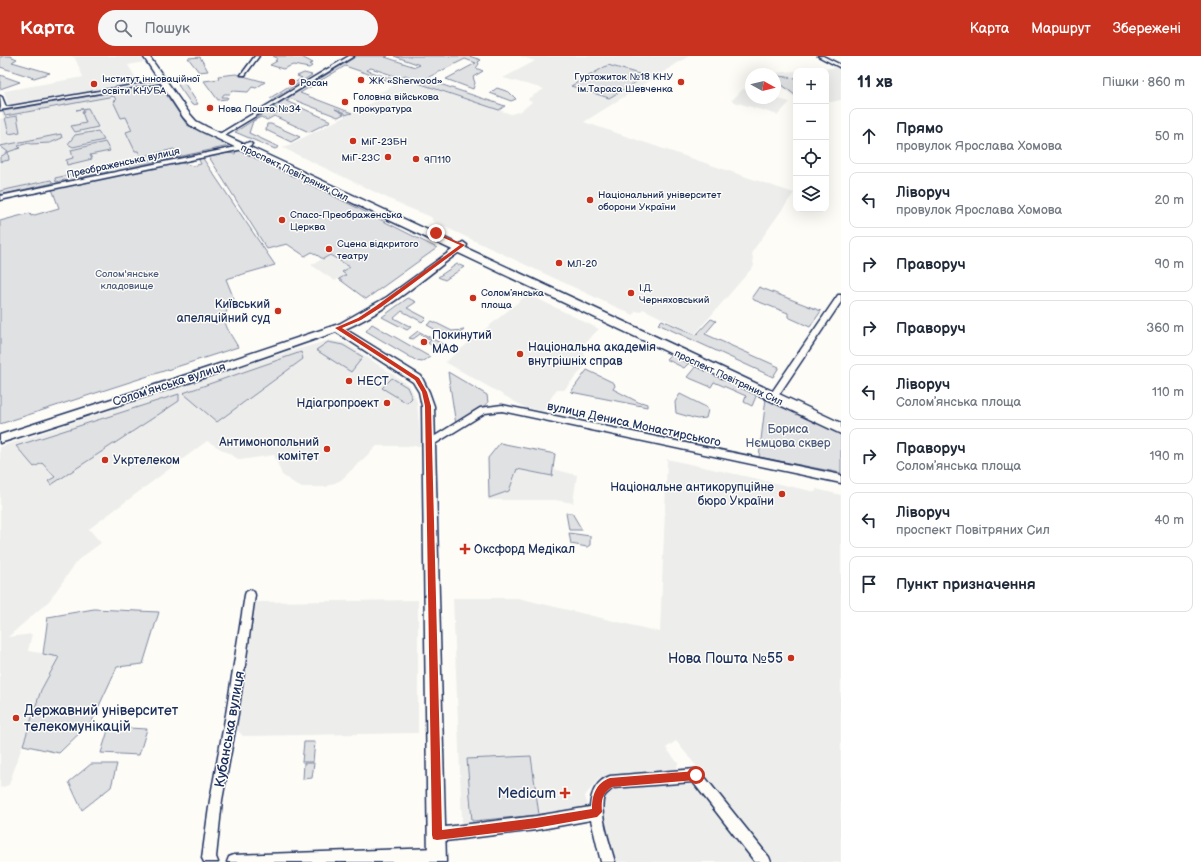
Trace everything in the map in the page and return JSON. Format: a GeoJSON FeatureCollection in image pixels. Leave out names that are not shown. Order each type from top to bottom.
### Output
{"type":"FeatureCollection","features":[{"type":"Feature","properties":{"kind":"main road","name":"проспект Повітряних Сил"},"geometry":{"type":"LineString","coordinates":[[146,56],[193,123],[246,145],[460,248],[776,394],[841,429]]}},
{"type":"Feature","properties":{"kind":"main road"},"geometry":{"type":"LineString","coordinates":[[154,56],[187,101]]}},
{"type":"Feature","properties":{"kind":"main road","name":"проспект Повітряних Сил"},"geometry":{"type":"LineString","coordinates":[[195,113],[204,122],[222,135]]}},
{"type":"Feature","properties":{"kind":"main road"},"geometry":{"type":"LineString","coordinates":[[337,328],[360,319],[460,248]]}},
{"type":"Feature","properties":{"kind":"main road"},"geometry":{"type":"LineString","coordinates":[[337,328],[417,379],[424,392],[428,406],[430,443],[437,858]]}},
{"type":"Feature","properties":{"kind":"main road","name":"Соломʼянська вулиця"},"geometry":{"type":"LineString","coordinates":[[0,439],[337,328]]}},
{"type":"Feature","properties":{"kind":"main road","name":"проспект Повітряних Сил"},"geometry":{"type":"LineString","coordinates":[[776,394],[841,419]]}},
{"type":"Feature","properties":{"kind":"street"},"geometry":{"type":"LineString","coordinates":[[243,74],[257,56]]}},
{"type":"Feature","properties":{"kind":"street"},"geometry":{"type":"LineString","coordinates":[[222,135],[352,56]]}},
{"type":"Feature","properties":{"kind":"street"},"geometry":{"type":"LineString","coordinates":[[820,56],[841,67]]}},
{"type":"Feature","properties":{"kind":"street"},"geometry":{"type":"LineString","coordinates":[[0,97],[2,109],[163,81]]}},
{"type":"Feature","properties":{"kind":"street","name":"Преображенська вулиця"},"geometry":{"type":"LineString","coordinates":[[0,198],[246,145]]}},
{"type":"Feature","properties":{"kind":"street"},"geometry":{"type":"LineString","coordinates":[[776,394],[841,298]]}},
{"type":"Feature","properties":{"kind":"street","name":"вулиця Дениса Монастирського"},"geometry":{"type":"LineString","coordinates":[[430,443],[483,410],[502,408],[841,479]]}},
{"type":"Feature","properties":{"kind":"street","name":"Кубанська вулиця"},"geometry":{"type":"LineString","coordinates":[[211,862],[209,858],[216,800],[232,714],[250,595]]}},
{"type":"Feature","properties":{"kind":"street"},"geometry":{"type":"LineString","coordinates":[[608,862],[597,812],[597,798],[602,789],[610,782],[696,775],[764,862]]}},
{"type":"Feature","properties":{"kind":"street"},"geometry":{"type":"LineString","coordinates":[[437,835],[536,823],[597,812]]}},
{"type":"Feature","properties":{"kind":"street"},"geometry":{"type":"LineString","coordinates":[[234,862],[437,858]]}},
{"type":"Feature","properties":{"kind":"shaded area"},"geometry":{"type":"Polygon","coordinates":[[[71,56],[140,56],[144,62],[128,65],[137,80],[124,82],[126,85],[8,105],[4,91],[83,77],[75,58],[71,56]]]}},
{"type":"Feature","properties":{"kind":"shaded area","name":"Національний університет оборони України"},"geometry":{"type":"Polygon","coordinates":[[[520,56],[689,56],[584,122],[793,193],[752,252],[754,266],[695,334],[643,309],[640,312],[636,311],[633,315],[432,221],[432,218],[429,216],[404,206],[283,148],[379,99],[372,96],[397,84],[392,82],[401,78],[511,114],[521,111],[532,102],[528,100],[529,98],[544,89],[503,78],[535,61],[520,56]]]}},
{"type":"Feature","properties":{"kind":"shaded area"},"geometry":{"type":"Polygon","coordinates":[[[829,68],[841,68],[841,100],[829,102],[829,68]]]}},
{"type":"Feature","properties":{"kind":"shaded area"},"geometry":{"type":"Polygon","coordinates":[[[793,71],[793,96],[781,87],[781,72],[793,71]]]}},
{"type":"Feature","properties":{"kind":"shaded area"},"geometry":{"type":"Polygon","coordinates":[[[139,86],[180,158],[0,197],[0,119],[3,118],[2,111],[139,86]]]}},
{"type":"Feature","properties":{"kind":"shaded area"},"geometry":{"type":"Polygon","coordinates":[[[743,89],[745,90],[745,104],[781,104],[781,100],[790,102],[778,115],[731,101],[743,89]]]}},
{"type":"Feature","properties":{"kind":"shaded area"},"geometry":{"type":"Polygon","coordinates":[[[330,255],[350,267],[342,272],[346,274],[335,281],[311,265],[330,255]]]}},
{"type":"Feature","properties":{"kind":"shaded area","name":"Національна академія внутрішніх справ"},"geometry":{"type":"Polygon","coordinates":[[[528,294],[599,329],[583,345],[586,365],[564,390],[556,390],[543,411],[526,408],[445,362],[528,294]]]}},
{"type":"Feature","properties":{"kind":"shaded area"},"geometry":{"type":"Polygon","coordinates":[[[329,340],[346,343],[410,386],[417,402],[421,446],[377,446],[341,480],[326,487],[300,487],[282,475],[274,455],[240,460],[207,441],[89,529],[101,543],[78,560],[49,601],[8,637],[32,634],[28,651],[60,656],[41,690],[9,785],[0,788],[0,447],[252,363],[329,340]]]}},
{"type":"Feature","properties":{"kind":"shaded area"},"geometry":{"type":"Polygon","coordinates":[[[667,459],[816,492],[816,489],[841,495],[841,862],[774,862],[676,741],[666,748],[678,763],[676,774],[600,777],[585,796],[589,810],[541,817],[462,824],[453,598],[518,598],[660,632],[667,459]]]}},
{"type":"Feature","properties":{"kind":"shaded area"},"geometry":{"type":"Polygon","coordinates":[[[517,469],[552,476],[553,469],[577,475],[573,503],[555,500],[488,500],[488,498],[509,491],[517,469]]]}},
{"type":"Feature","properties":{"kind":"shaded area"},"geometry":{"type":"Polygon","coordinates":[[[418,600],[418,733],[243,736],[233,726],[255,602],[418,600]]]}},
{"type":"Feature","properties":{"kind":"shaded area"},"geometry":{"type":"Polygon","coordinates":[[[694,784],[754,862],[612,862],[600,812],[603,795],[611,789],[618,787],[694,784]]]}},
{"type":"Feature","properties":{"kind":"green space"},"geometry":{"type":"Polygon","coordinates":[[[10,56],[17,59],[12,62],[50,73],[34,78],[0,67],[0,57],[10,56]]]}},
{"type":"Feature","properties":{"kind":"green space"},"geometry":{"type":"Polygon","coordinates":[[[273,56],[300,56],[313,63],[309,64],[312,66],[309,68],[293,65],[283,69],[270,65],[277,61],[275,61],[277,58],[273,56]]]}},
{"type":"Feature","properties":{"kind":"green space"},"geometry":{"type":"Polygon","coordinates":[[[357,56],[388,56],[385,57],[415,67],[420,65],[394,56],[469,56],[481,60],[478,62],[479,64],[476,68],[483,71],[473,77],[475,83],[473,89],[446,79],[476,63],[465,59],[425,79],[505,106],[499,110],[406,79],[410,77],[405,75],[401,78],[371,68],[366,70],[395,80],[392,82],[345,66],[300,93],[352,113],[345,115],[345,113],[335,109],[344,114],[338,117],[292,99],[286,101],[331,121],[309,132],[274,116],[267,120],[261,117],[253,121],[249,133],[279,147],[275,149],[235,132],[269,110],[274,114],[281,111],[273,107],[357,56]]]}},
{"type":"Feature","properties":{"kind":"green space"},"geometry":{"type":"Polygon","coordinates":[[[200,57],[208,71],[199,72],[188,58],[200,57]]]}},
{"type":"Feature","properties":{"kind":"green space"},"geometry":{"type":"Polygon","coordinates":[[[608,65],[646,76],[609,98],[571,86],[608,65]]]}},
{"type":"Feature","properties":{"kind":"green space"},"geometry":{"type":"Polygon","coordinates":[[[304,73],[312,75],[273,99],[270,98],[302,78],[297,76],[304,73]]]}},
{"type":"Feature","properties":{"kind":"green space"},"geometry":{"type":"Polygon","coordinates":[[[236,74],[265,82],[256,88],[252,87],[248,92],[233,91],[230,94],[224,94],[222,97],[228,97],[227,99],[218,100],[204,81],[219,79],[218,76],[236,74]]]}},
{"type":"Feature","properties":{"kind":"green space"},"geometry":{"type":"Polygon","coordinates":[[[0,75],[20,82],[0,89],[0,75]]]}},
{"type":"Feature","properties":{"kind":"green space"},"geometry":{"type":"Polygon","coordinates":[[[781,76],[793,78],[793,94],[781,84],[781,76]]]}},
{"type":"Feature","properties":{"kind":"green space"},"geometry":{"type":"Polygon","coordinates":[[[159,84],[187,125],[231,144],[229,146],[131,167],[130,164],[177,154],[174,149],[141,157],[138,151],[135,151],[126,132],[132,130],[126,117],[121,118],[113,101],[116,100],[114,96],[5,116],[3,111],[159,84]]]}},
{"type":"Feature","properties":{"kind":"green space"},"geometry":{"type":"Polygon","coordinates":[[[185,84],[198,104],[192,105],[178,85],[185,84]]]}},
{"type":"Feature","properties":{"kind":"green space"},"geometry":{"type":"Polygon","coordinates":[[[497,88],[509,92],[516,99],[511,101],[490,93],[497,88]]]}},
{"type":"Feature","properties":{"kind":"green space"},"geometry":{"type":"Polygon","coordinates":[[[88,108],[98,127],[75,132],[71,126],[86,123],[82,112],[84,111],[83,109],[76,110],[88,108]]]}},
{"type":"Feature","properties":{"kind":"green space"},"geometry":{"type":"Polygon","coordinates":[[[17,116],[20,132],[9,134],[5,118],[17,116]]]}},
{"type":"Feature","properties":{"kind":"green space"},"geometry":{"type":"Polygon","coordinates":[[[267,124],[271,124],[300,137],[291,142],[266,130],[267,124]]]}},
{"type":"Feature","properties":{"kind":"green space"},"geometry":{"type":"Polygon","coordinates":[[[98,131],[104,140],[73,147],[68,144],[75,135],[98,131]]]}},
{"type":"Feature","properties":{"kind":"green space"},"geometry":{"type":"Polygon","coordinates":[[[61,134],[62,138],[50,143],[29,143],[18,146],[20,148],[8,152],[0,146],[61,134]]]}},
{"type":"Feature","properties":{"kind":"green space"},"geometry":{"type":"Polygon","coordinates":[[[105,142],[110,151],[90,155],[92,159],[67,165],[66,160],[73,158],[71,150],[105,142]]]}},
{"type":"Feature","properties":{"kind":"green space"},"geometry":{"type":"Polygon","coordinates":[[[242,150],[437,248],[366,299],[339,279],[346,275],[342,272],[350,267],[330,255],[323,259],[312,252],[305,256],[287,244],[267,249],[209,157],[227,153],[235,154],[236,151],[242,150]]]}},
{"type":"Feature","properties":{"kind":"green space"},"geometry":{"type":"Polygon","coordinates":[[[8,152],[9,160],[0,162],[0,157],[8,152]]]}},
{"type":"Feature","properties":{"kind":"green space","name":"Солом'янське кладовище"},"geometry":{"type":"Polygon","coordinates":[[[202,157],[275,265],[226,279],[234,299],[226,312],[225,318],[227,328],[238,347],[0,424],[0,221],[30,213],[31,216],[59,208],[52,189],[178,162],[193,166],[201,164],[199,160],[202,157]]]}},
{"type":"Feature","properties":{"kind":"green space"},"geometry":{"type":"Polygon","coordinates":[[[106,168],[108,172],[66,181],[56,182],[55,178],[70,176],[106,168]]]}},
{"type":"Feature","properties":{"kind":"green space"},"geometry":{"type":"Polygon","coordinates":[[[51,180],[53,183],[0,195],[0,191],[51,180]]]}},
{"type":"Feature","properties":{"kind":"green space"},"geometry":{"type":"Polygon","coordinates":[[[457,264],[464,267],[445,280],[438,277],[457,264]]]}},
{"type":"Feature","properties":{"kind":"green space"},"geometry":{"type":"Polygon","coordinates":[[[759,287],[821,311],[810,327],[788,317],[788,313],[754,300],[752,297],[759,287]]]}},
{"type":"Feature","properties":{"kind":"green space"},"geometry":{"type":"Polygon","coordinates":[[[408,298],[416,302],[407,308],[426,318],[422,322],[402,311],[394,318],[411,327],[407,330],[382,317],[408,298]]]}},
{"type":"Feature","properties":{"kind":"green space"},"geometry":{"type":"Polygon","coordinates":[[[711,319],[716,321],[705,334],[779,367],[773,377],[658,324],[662,320],[696,335],[711,319]]]}},
{"type":"Feature","properties":{"kind":"green space"},"geometry":{"type":"Polygon","coordinates":[[[432,321],[452,331],[464,330],[452,339],[427,325],[432,321]]]}},
{"type":"Feature","properties":{"kind":"green space"},"geometry":{"type":"Polygon","coordinates":[[[372,324],[430,357],[422,362],[417,361],[366,331],[372,324]]]}},
{"type":"Feature","properties":{"kind":"green space"},"geometry":{"type":"Polygon","coordinates":[[[418,331],[444,345],[436,352],[431,349],[434,347],[428,343],[431,340],[420,334],[413,339],[409,338],[418,331]]]}},
{"type":"Feature","properties":{"kind":"green space"},"geometry":{"type":"Polygon","coordinates":[[[328,342],[343,345],[363,357],[351,372],[316,350],[328,342]]]}},
{"type":"Feature","properties":{"kind":"green space"},"geometry":{"type":"Polygon","coordinates":[[[301,352],[303,359],[217,422],[183,393],[301,352]]]}},
{"type":"Feature","properties":{"kind":"green space"},"geometry":{"type":"Polygon","coordinates":[[[671,354],[689,363],[684,368],[666,359],[671,354]]]}},
{"type":"Feature","properties":{"kind":"green space"},"geometry":{"type":"Polygon","coordinates":[[[696,366],[757,394],[752,406],[744,402],[746,396],[714,382],[711,387],[687,377],[696,366]]]}},
{"type":"Feature","properties":{"kind":"green space"},"geometry":{"type":"Polygon","coordinates":[[[587,370],[614,383],[615,386],[613,389],[640,403],[647,404],[647,407],[571,392],[587,370]]]}},
{"type":"Feature","properties":{"kind":"green space"},"geometry":{"type":"Polygon","coordinates":[[[448,372],[487,395],[488,403],[456,425],[448,372]]]}},
{"type":"Feature","properties":{"kind":"green space"},"geometry":{"type":"Polygon","coordinates":[[[392,378],[407,387],[412,398],[407,403],[382,388],[392,378]]]}},
{"type":"Feature","properties":{"kind":"green space"},"geometry":{"type":"Polygon","coordinates":[[[179,394],[179,401],[51,485],[48,481],[55,477],[42,463],[34,467],[16,446],[179,394]]]}},
{"type":"Feature","properties":{"kind":"green space"},"geometry":{"type":"Polygon","coordinates":[[[680,394],[706,407],[708,410],[706,418],[697,419],[676,413],[675,402],[680,394]]]}},
{"type":"Feature","properties":{"kind":"green space","name":"Бориса Нємцова сквер"},"geometry":{"type":"Polygon","coordinates":[[[766,398],[841,431],[841,473],[759,457],[766,398]]]}},
{"type":"Feature","properties":{"kind":"green space"},"geometry":{"type":"Polygon","coordinates":[[[500,443],[555,454],[552,476],[517,469],[509,491],[489,498],[488,458],[500,443]]]}},
{"type":"Feature","properties":{"kind":"green space"},"geometry":{"type":"Polygon","coordinates":[[[566,513],[572,513],[582,530],[569,530],[566,513]]]}},
{"type":"Feature","properties":{"kind":"green space"},"geometry":{"type":"Polygon","coordinates":[[[569,533],[590,536],[590,545],[587,547],[571,544],[569,533]]]}},
{"type":"Feature","properties":{"kind":"green space"},"geometry":{"type":"Polygon","coordinates":[[[94,609],[159,612],[143,664],[117,667],[92,721],[59,753],[23,745],[41,690],[59,657],[43,654],[48,617],[94,609]]]}},
{"type":"Feature","properties":{"kind":"green space"},"geometry":{"type":"Polygon","coordinates":[[[109,727],[147,729],[139,755],[101,753],[109,727]]]}},
{"type":"Feature","properties":{"kind":"green space"},"geometry":{"type":"Polygon","coordinates":[[[304,742],[315,742],[313,762],[302,762],[304,742]]]}},
{"type":"Feature","properties":{"kind":"green space"},"geometry":{"type":"Polygon","coordinates":[[[531,756],[539,815],[472,821],[467,759],[531,756]]]}},
{"type":"Feature","properties":{"kind":"green space"},"geometry":{"type":"Polygon","coordinates":[[[304,763],[314,763],[312,778],[303,779],[304,763]]]}},
{"type":"Feature","properties":{"kind":"green space"},"geometry":{"type":"Polygon","coordinates":[[[91,764],[117,764],[111,787],[82,810],[69,782],[91,764]]]}},
{"type":"Feature","properties":{"kind":"place","name":"ЖК «Sherwood»"},"geometry":{"type":"Point","coordinates":[361,80]}},
{"type":"Feature","properties":{"kind":"place","name":"Росан"},"geometry":{"type":"Point","coordinates":[292,82]}},
{"type":"Feature","properties":{"kind":"place","name":"Гуртожиток №18 КНУ ім.Тараса Шевченка"},"geometry":{"type":"Point","coordinates":[681,82]}},
{"type":"Feature","properties":{"kind":"place","name":"Інститут інноваційної освіти КНУБА"},"geometry":{"type":"Point","coordinates":[94,84]}},
{"type":"Feature","properties":{"kind":"place","name":"Головна військова прокуратура"},"geometry":{"type":"Point","coordinates":[345,102]}},
{"type":"Feature","properties":{"kind":"place","name":"Нова Пошта №34"},"geometry":{"type":"Point","coordinates":[210,108]}},
{"type":"Feature","properties":{"kind":"place","name":"МіГ-23БН"},"geometry":{"type":"Point","coordinates":[353,141]}},
{"type":"Feature","properties":{"kind":"place","name":"МіГ-23С"},"geometry":{"type":"Point","coordinates":[388,157]}},
{"type":"Feature","properties":{"kind":"place","name":"9П110"},"geometry":{"type":"Point","coordinates":[416,159]}},
{"type":"Feature","properties":{"kind":"place","name":"Національний університет оборони України"},"geometry":{"type":"Point","coordinates":[590,200]}},
{"type":"Feature","properties":{"kind":"place","name":"Спасо-Преображенська Церква"},"geometry":{"type":"Point","coordinates":[282,220]}},
{"type":"Feature","properties":{"kind":"place","name":"Сцена відкритого театру"},"geometry":{"type":"Point","coordinates":[329,249]}},
{"type":"Feature","properties":{"kind":"place","name":"МЛ-20"},"geometry":{"type":"Point","coordinates":[559,263]}},
{"type":"Feature","properties":{"kind":"place","name":"І.Д. Черняховський"},"geometry":{"type":"Point","coordinates":[631,293]}},
{"type":"Feature","properties":{"kind":"place","name":"Соломʼянська площа"},"geometry":{"type":"Point","coordinates":[473,298]}},
{"type":"Feature","properties":{"kind":"place","name":"Київський апеляційний суд"},"geometry":{"type":"Point","coordinates":[278,311]}},
{"type":"Feature","properties":{"kind":"place","name":"Покинутий МАФ"},"geometry":{"type":"Point","coordinates":[424,342]}},
{"type":"Feature","properties":{"kind":"place","name":"Національна академія внутрішніх справ"},"geometry":{"type":"Point","coordinates":[520,354]}},
{"type":"Feature","properties":{"kind":"place","name":"НЕСТ"},"geometry":{"type":"Point","coordinates":[349,381]}},
{"type":"Feature","properties":{"kind":"place","name":"Ндіагропроект"},"geometry":{"type":"Point","coordinates":[387,403]}},
{"type":"Feature","properties":{"kind":"place","name":"Антимонопольний комітет"},"geometry":{"type":"Point","coordinates":[327,449]}},
{"type":"Feature","properties":{"kind":"place","name":"Укртелеком"},"geometry":{"type":"Point","coordinates":[105,460]}},
{"type":"Feature","properties":{"kind":"place","name":"Національне антикорупційне бюро України"},"geometry":{"type":"Point","coordinates":[782,494]}},
{"type":"Feature","properties":{"kind":"place","name":"Оксфорд Медікал"},"geometry":{"type":"Point","coordinates":[465,549]}},
{"type":"Feature","properties":{"kind":"place","name":"Нова Пошта №55"},"geometry":{"type":"Point","coordinates":[791,658]}},
{"type":"Feature","properties":{"kind":"place","name":"Державний університет телекомунікацій"},"geometry":{"type":"Point","coordinates":[16,718]}},
{"type":"Feature","properties":{"kind":"place","name":"Medicum"},"geometry":{"type":"Point","coordinates":[565,793]}},
{"type":"Feature","properties":{"kind":"route"},"geometry":{"type":"LineString","coordinates":[[436,233],[463,245],[360,319],[337,328],[409,372],[417,379],[424,392],[428,406],[430,443],[437,835],[536,823],[597,812],[597,798],[602,789],[610,782],[696,775]]}}]}
